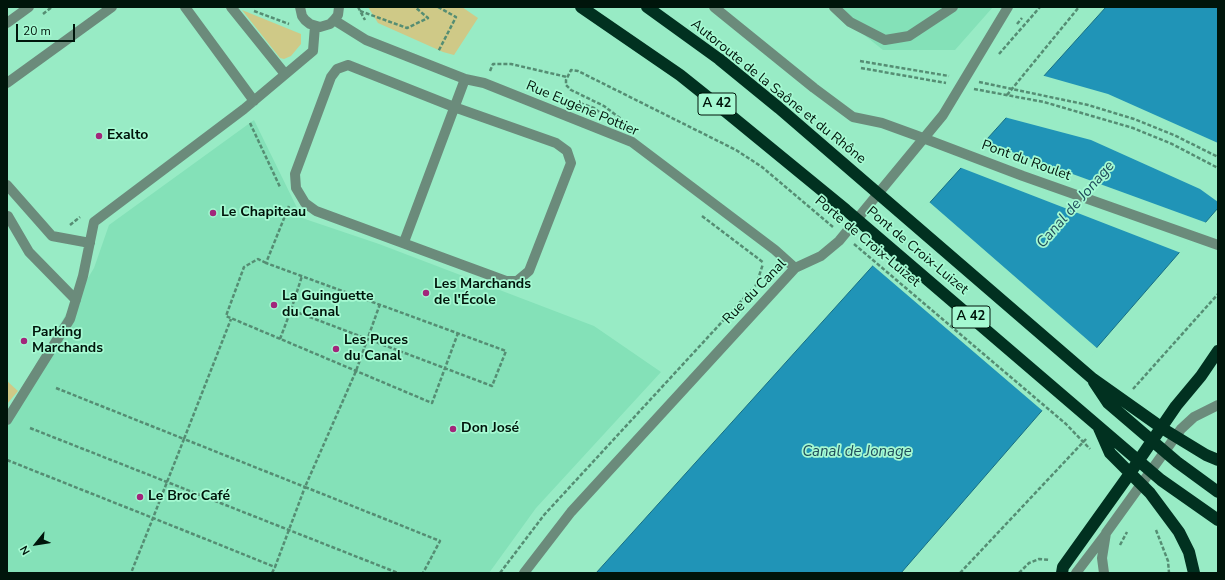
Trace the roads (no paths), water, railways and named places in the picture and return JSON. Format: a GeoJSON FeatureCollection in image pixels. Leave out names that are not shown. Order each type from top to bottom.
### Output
{"type":"FeatureCollection","features":[{"type":"Feature","properties":{"kind":"highway","name":"Pont de Croix-Luizet"},"geometry":{"type":"LineString","coordinates":[[581,7],[680,75],[846,210],[1161,480],[1218,520]]}},
{"type":"Feature","properties":{"kind":"highway","name":"Autoroute de la Saône et du Rhône"},"geometry":{"type":"LineString","coordinates":[[647,7],[719,59],[870,186]]}},
{"type":"Feature","properties":{"kind":"highway","name":"Pont de Croix-Luizet"},"geometry":{"type":"LineString","coordinates":[[870,186],[1092,379]]}},
{"type":"Feature","properties":{"kind":"highway"},"geometry":{"type":"LineString","coordinates":[[1062,570],[1176,406],[1201,376],[1218,351]]}},
{"type":"Feature","properties":{"kind":"highway"},"geometry":{"type":"LineString","coordinates":[[1092,379],[1192,446],[1218,460]]}},
{"type":"Feature","properties":{"kind":"highway"},"geometry":{"type":"LineString","coordinates":[[1092,379],[1108,403],[1177,462],[1218,492]]}},
{"type":"Feature","properties":{"kind":"highway"},"geometry":{"type":"LineString","coordinates":[[1096,424],[1110,453],[1150,493],[1179,532],[1189,552],[1194,573]]}},
{"type":"Feature","properties":{"kind":"street"},"geometry":{"type":"LineString","coordinates":[[7,23],[29,7]]}},
{"type":"Feature","properties":{"kind":"street"},"geometry":{"type":"LineString","coordinates":[[7,83],[112,7]]}},
{"type":"Feature","properties":{"kind":"street"},"geometry":{"type":"LineString","coordinates":[[185,7],[254,101]]}},
{"type":"Feature","properties":{"kind":"street"},"geometry":{"type":"LineString","coordinates":[[232,7],[285,74]]}},
{"type":"Feature","properties":{"kind":"street"},"geometry":{"type":"LineString","coordinates":[[290,7],[300,9],[306,20],[315,26],[325,26],[334,20],[338,15],[339,7]]}},
{"type":"Feature","properties":{"kind":"street","name":"Pont du Roulet"},"geometry":{"type":"LineString","coordinates":[[714,7],[814,88],[853,117],[882,123],[1023,176],[1218,245]]}},
{"type":"Feature","properties":{"kind":"street"},"geometry":{"type":"LineString","coordinates":[[834,7],[850,22],[885,40],[909,36],[953,7]]}},
{"type":"Feature","properties":{"kind":"street","name":"Rue du Canal"},"geometry":{"type":"LineString","coordinates":[[524,573],[571,512],[795,268],[830,250],[899,171],[944,115],[1008,7]]}},
{"type":"Feature","properties":{"kind":"street","name":"Rue Eugène Pottier"},"geometry":{"type":"LineString","coordinates":[[334,20],[366,40],[465,79],[484,83],[632,142],[775,250],[795,268]]}},
{"type":"Feature","properties":{"kind":"street"},"geometry":{"type":"LineString","coordinates":[[7,420],[70,319],[84,276],[94,222],[244,110],[313,51],[315,26]]}},
{"type":"Feature","properties":{"kind":"street"},"geometry":{"type":"LineString","coordinates":[[348,66],[454,107],[556,143],[567,151],[571,163],[529,271],[517,281],[506,281],[404,242],[316,211],[305,203],[296,188],[294,174],[331,77],[337,69],[348,66]]}},
{"type":"Feature","properties":{"kind":"street"},"geometry":{"type":"LineString","coordinates":[[404,242],[465,79]]}},
{"type":"Feature","properties":{"kind":"street"},"geometry":{"type":"LineString","coordinates":[[7,185],[52,236],[90,243]]}},
{"type":"Feature","properties":{"kind":"street"},"geometry":{"type":"LineString","coordinates":[[7,216],[29,252],[76,300]]}},
{"type":"Feature","properties":{"kind":"street"},"geometry":{"type":"LineString","coordinates":[[1104,573],[1102,558],[1106,534],[1181,429],[1194,417],[1218,404]]}},
{"type":"Feature","properties":{"kind":"street"},"geometry":{"type":"LineString","coordinates":[[1076,573],[1113,524]]}},
{"type":"Feature","properties":{"kind":"water","name":"Canal de Jonage"},"geometry":{"type":"Polygon","coordinates":[[[1106,7],[1218,7],[1218,208],[901,573],[596,573],[1106,7]]]}},
{"type":"Feature","properties":{"kind":"place","name":"Exalto"},"geometry":{"type":"Point","coordinates":[99,136]}},
{"type":"Feature","properties":{"kind":"place","name":"Le Chapiteau"},"geometry":{"type":"Point","coordinates":[213,213]}},
{"type":"Feature","properties":{"kind":"place","name":"Les Marchands de l'École"},"geometry":{"type":"Point","coordinates":[426,293]}},
{"type":"Feature","properties":{"kind":"place","name":"La Guinguette du Canal"},"geometry":{"type":"Point","coordinates":[274,305]}},
{"type":"Feature","properties":{"kind":"place","name":"Parking Marchands"},"geometry":{"type":"Point","coordinates":[24,341]}},
{"type":"Feature","properties":{"kind":"place","name":"Les Puces du Canal"},"geometry":{"type":"Point","coordinates":[336,349]}},
{"type":"Feature","properties":{"kind":"place","name":"Don José"},"geometry":{"type":"Point","coordinates":[453,429]}},
{"type":"Feature","properties":{"kind":"place","name":"Le Broc Café"},"geometry":{"type":"Point","coordinates":[140,497]}}]}
